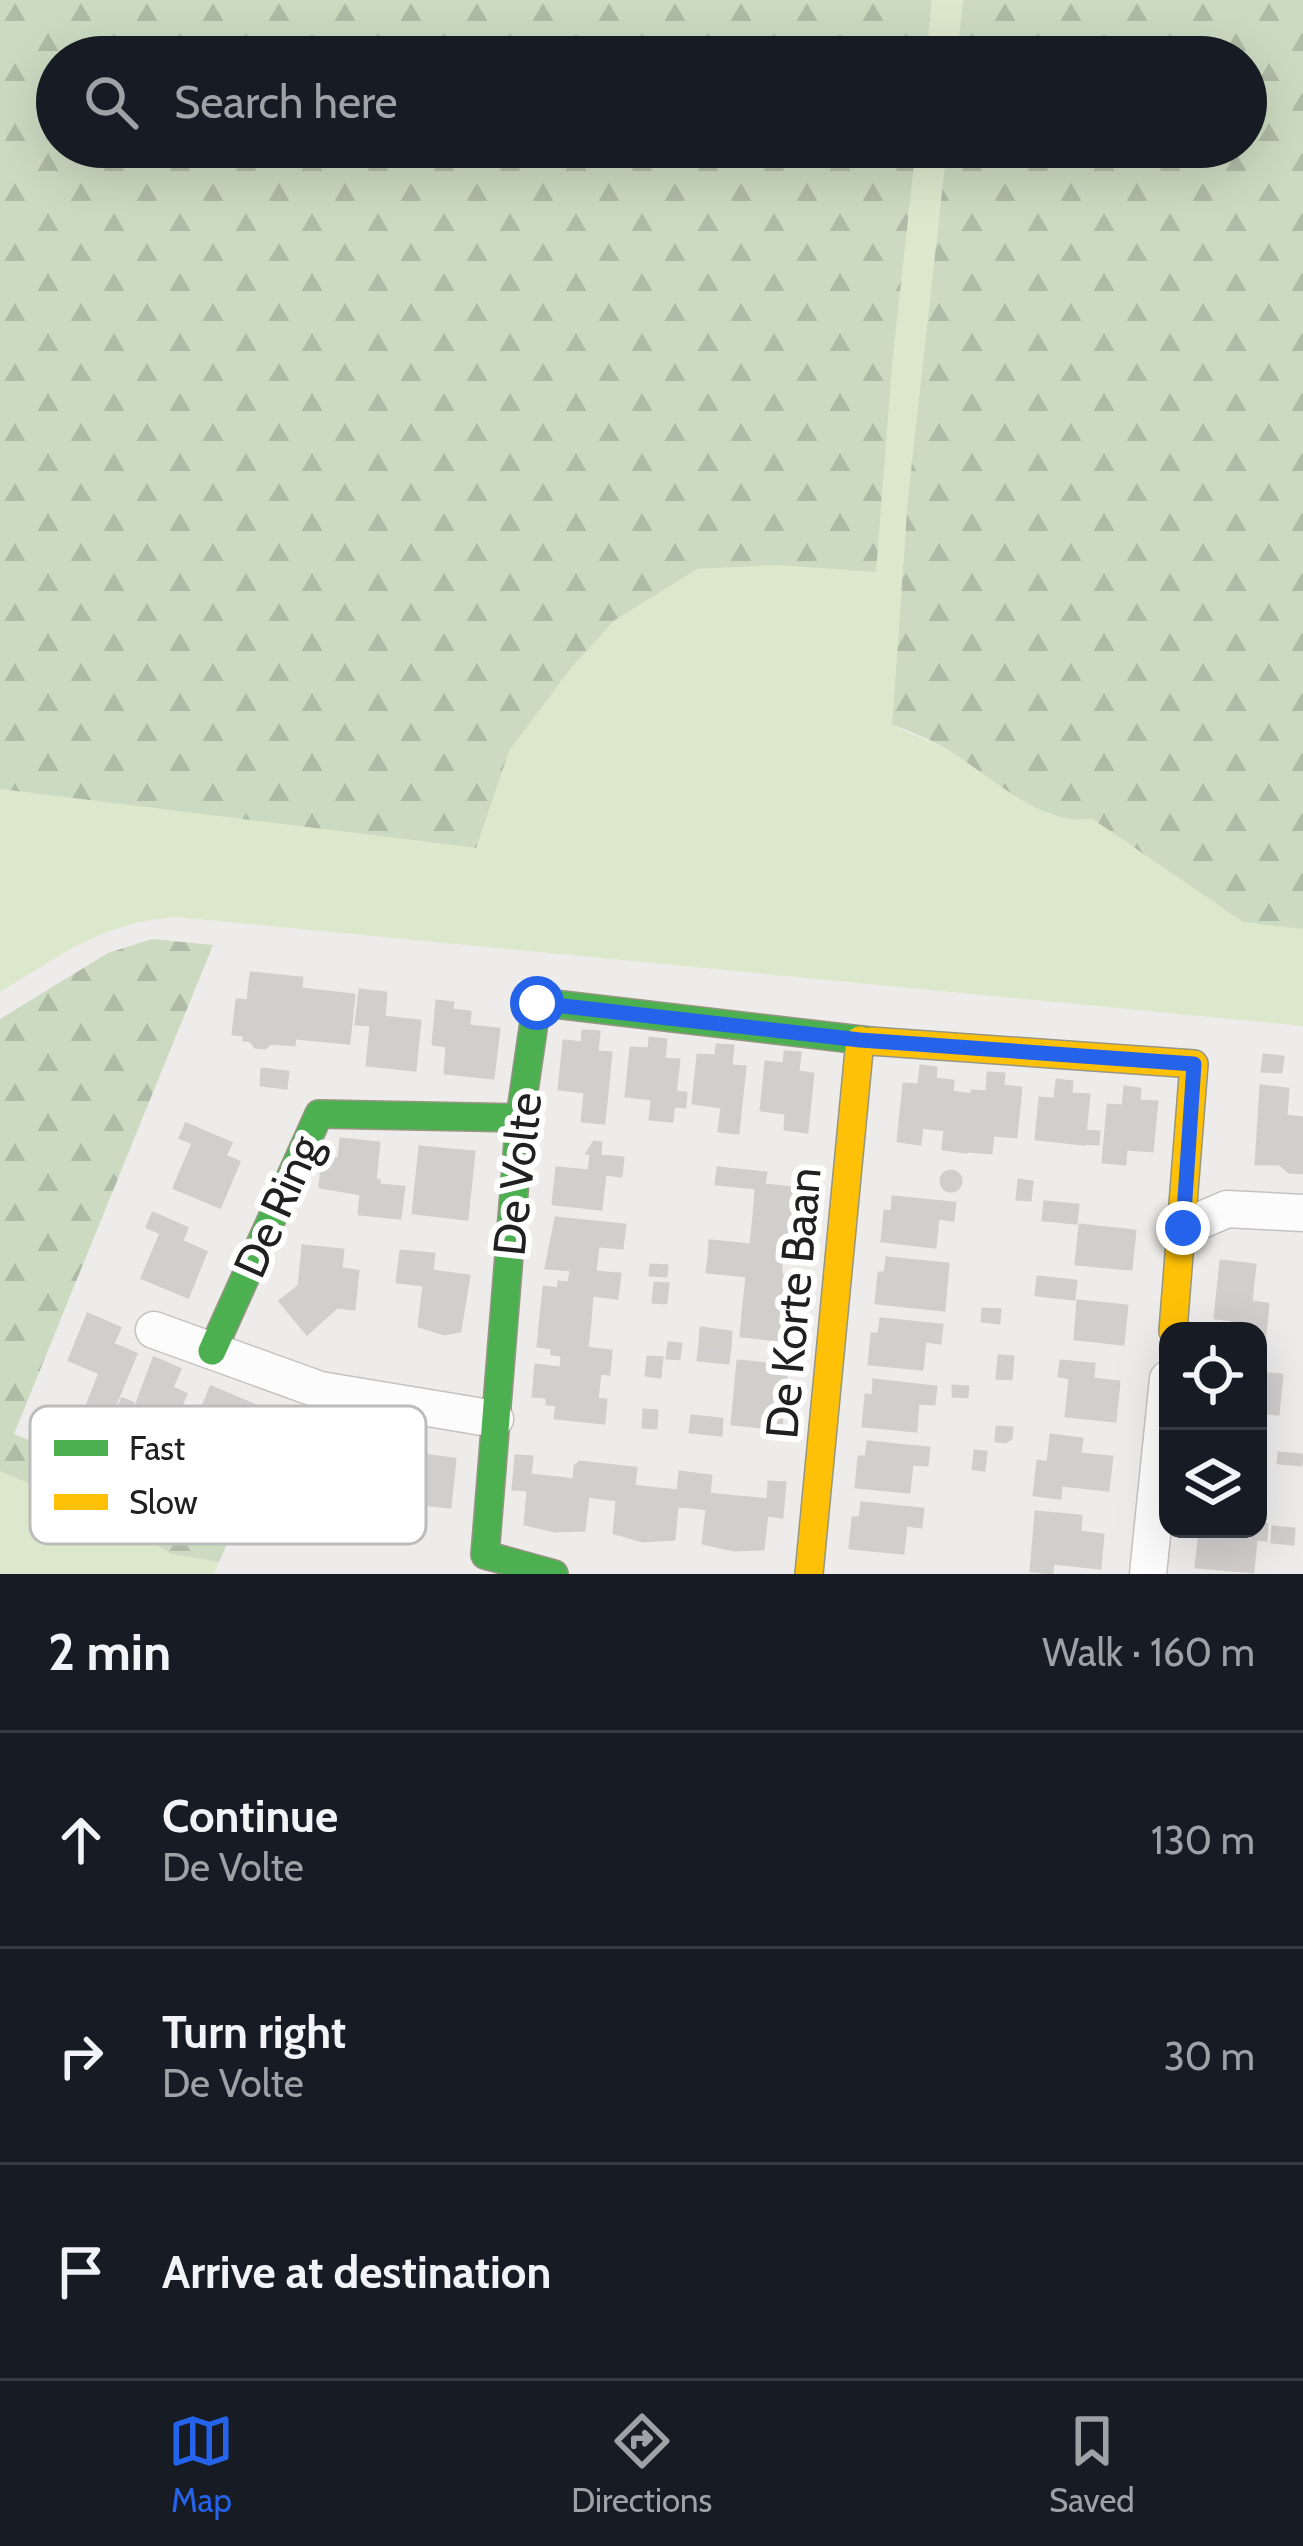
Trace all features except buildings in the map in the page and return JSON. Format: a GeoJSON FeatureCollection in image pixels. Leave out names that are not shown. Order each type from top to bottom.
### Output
{"type":"FeatureCollection","features":[{"type":"Feature","properties":{"kind":"street","name":"De Volte"},"geometry":{"type":"LineString","coordinates":[[554,1574],[485,1555],[520,1118],[537,1003],[860,1040],[1194,1064],[1174,1322]]}},
{"type":"Feature","properties":{"kind":"street","name":"De Korte Baan"},"geometry":{"type":"LineString","coordinates":[[809,1574],[860,1040]]}},
{"type":"Feature","properties":{"kind":"street","name":"De Ring"},"geometry":{"type":"LineString","coordinates":[[212,1351],[319,1114],[520,1118]]}},
{"type":"Feature","properties":{"kind":"street"},"geometry":{"type":"LineString","coordinates":[[1183,1228],[1227,1209],[1303,1213]]}},
{"type":"Feature","properties":{"kind":"street"},"geometry":{"type":"LineString","coordinates":[[154,1330],[320,1390],[417,1406]]}},
{"type":"Feature","properties":{"kind":"street"},"geometry":{"type":"LineString","coordinates":[[426,1408],[495,1419]]}},
{"type":"Feature","properties":{"kind":"street"},"geometry":{"type":"LineString","coordinates":[[1148,1574],[1163,1430]]}},
{"type":"Feature","properties":{"kind":"green space"},"geometry":{"type":"Polygon","coordinates":[[[0,0],[932,0],[928,36],[36,36],[36,168],[914,168],[876,572],[777,565],[697,569],[615,620],[571,668],[509,751],[476,848],[0,789],[0,0]]]}},
{"type":"Feature","properties":{"kind":"green space"},"geometry":{"type":"Polygon","coordinates":[[[932,0],[963,0],[959,36],[928,36],[932,0]]]}},
{"type":"Feature","properties":{"kind":"green space"},"geometry":{"type":"Polygon","coordinates":[[[963,0],[1303,0],[1303,929],[1243,922],[1091,818],[1073,819],[1035,807],[945,748],[892,725],[908,497],[945,168],[1267,168],[1267,36],[959,36],[963,0]]]}},
{"type":"Feature","properties":{"kind":"green space"},"geometry":{"type":"Polygon","coordinates":[[[914,168],[945,168],[908,497],[892,725],[945,748],[1050,815],[1091,818],[1243,922],[1303,929],[1303,1026],[176,917],[104,933],[0,992],[0,789],[475,848],[509,751],[571,668],[615,620],[696,569],[777,565],[892,366],[914,168]]]}},
{"type":"Feature","properties":{"kind":"green space"},"geometry":{"type":"Polygon","coordinates":[[[152,939],[213,945],[14,1434],[30,1440],[30,1484],[0,1471],[0,1019],[108,953],[152,939]]]}},
{"type":"Feature","properties":{"kind":"green space"},"geometry":{"type":"Polygon","coordinates":[[[0,1471],[30,1484],[30,1544],[155,1544],[172,1554],[219,1562],[214,1574],[0,1574],[0,1471]]]}},
{"type":"Feature","properties":{"kind":"green space"},"geometry":{"type":"Polygon","coordinates":[[[155,1544],[227,1544],[219,1562],[172,1554],[155,1544]]]}},
{"type":"Feature","properties":{"kind":"traffic: fast"},"geometry":{"type":"LineString","coordinates":[[554,1574],[485,1555],[520,1118],[537,1002],[870,1041]]}},
{"type":"Feature","properties":{"kind":"traffic: fast"},"geometry":{"type":"LineString","coordinates":[[212,1351],[319,1114],[520,1118]]}},
{"type":"Feature","properties":{"kind":"traffic: slow"},"geometry":{"type":"LineString","coordinates":[[809,1574],[860,1040]]}},
{"type":"Feature","properties":{"kind":"traffic: slow"},"geometry":{"type":"LineString","coordinates":[[870,1041],[1194,1064],[1174,1322]]}},
{"type":"Feature","properties":{"kind":"route"},"geometry":{"type":"LineString","coordinates":[[537,1003],[860,1040],[1194,1064],[1183,1228]]}}]}
